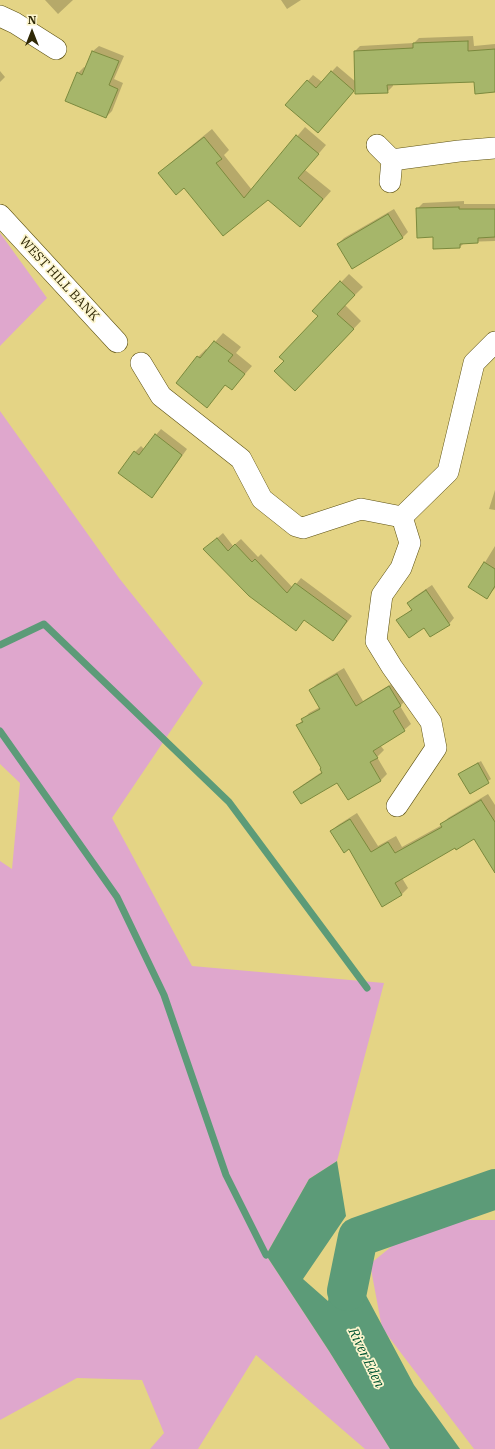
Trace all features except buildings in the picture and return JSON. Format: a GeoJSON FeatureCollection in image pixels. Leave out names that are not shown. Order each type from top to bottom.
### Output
{"type":"FeatureCollection","features":[{"type":"Feature","properties":{"kind":"street"},"geometry":{"type":"LineString","coordinates":[[5,25],[56,49]]}},
{"type":"Feature","properties":{"kind":"street"},"geometry":{"type":"LineString","coordinates":[[377,144],[392,160],[390,182]]}},
{"type":"Feature","properties":{"kind":"street"},"geometry":{"type":"LineString","coordinates":[[392,160],[495,148]]}},
{"type":"Feature","properties":{"kind":"street","name":"WEST HILL BANK"},"geometry":{"type":"LineString","coordinates":[[0,215],[117,342]]}},
{"type":"Feature","properties":{"kind":"street"},"geometry":{"type":"LineString","coordinates":[[402,517],[448,472],[474,363],[495,342]]}},
{"type":"Feature","properties":{"kind":"street"},"geometry":{"type":"LineString","coordinates":[[141,363],[161,396],[241,459],[262,499],[296,526],[303,528],[361,509],[402,517]]}},
{"type":"Feature","properties":{"kind":"street"},"geometry":{"type":"LineString","coordinates":[[397,806],[436,748],[431,722],[392,667],[376,641],[382,595],[401,568],[410,543],[402,517]]}},
{"type":"Feature","properties":{"kind":"shaded area"},"geometry":{"type":"Polygon","coordinates":[[[0,233],[47,298],[0,346],[0,233]]]}},
{"type":"Feature","properties":{"kind":"shaded area"},"geometry":{"type":"Polygon","coordinates":[[[0,411],[119,578],[203,683],[112,818],[192,966],[384,983],[337,1161],[309,1179],[266,1255],[329,1351],[390,1449],[365,1449],[256,1355],[198,1449],[150,1449],[164,1433],[142,1380],[77,1378],[0,1420],[0,861],[12,869],[20,783],[0,764],[0,411]]]}},
{"type":"Feature","properties":{"kind":"shaded area"},"geometry":{"type":"Polygon","coordinates":[[[424,1220],[495,1220],[495,1449],[474,1449],[382,1328],[370,1264],[424,1220]]]}},
{"type":"Feature","properties":{"kind":"water"},"geometry":{"type":"Polygon","coordinates":[[[337,1161],[346,1216],[303,1279],[328,1301],[339,1256],[358,1237],[354,1273],[414,1385],[460,1449],[390,1449],[329,1351],[266,1255],[309,1179],[337,1161]]]}},
{"type":"Feature","properties":{"kind":"waterway"},"geometry":{"type":"LineString","coordinates":[[0,645],[44,624],[229,802],[367,988]]}},
{"type":"Feature","properties":{"kind":"waterway"},"geometry":{"type":"LineString","coordinates":[[0,731],[117,897],[164,995],[226,1175],[266,1255]]}},
{"type":"Feature","properties":{"kind":"waterway","name":"River Eden"},"geometry":{"type":"LineString","coordinates":[[347,1291],[358,1237],[495,1189]]}}]}
